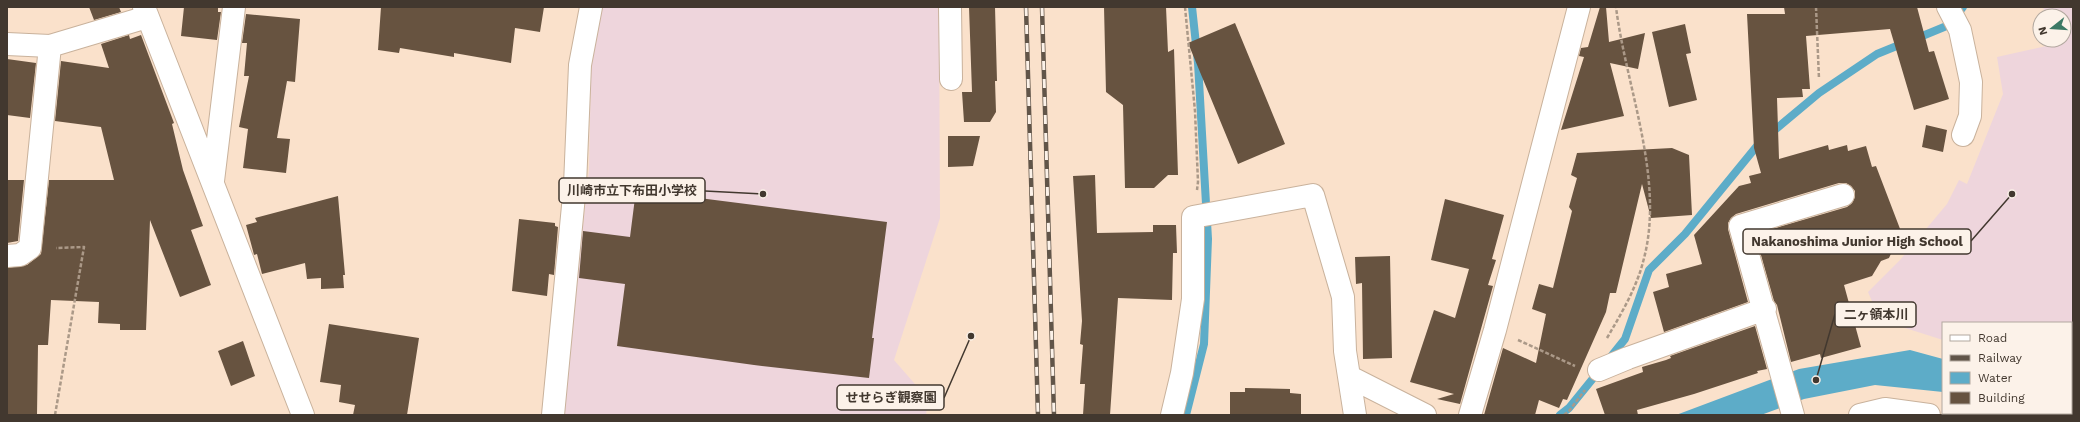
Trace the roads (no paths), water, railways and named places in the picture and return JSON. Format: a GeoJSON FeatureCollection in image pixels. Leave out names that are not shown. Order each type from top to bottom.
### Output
{"type":"FeatureCollection","features":[{"type":"Feature","properties":{"kind":"street"},"geometry":{"type":"LineString","coordinates":[[212,183],[234,7]]}},
{"type":"Feature","properties":{"kind":"street"},"geometry":{"type":"LineString","coordinates":[[553,415],[575,185],[580,65],[591,7]]}},
{"type":"Feature","properties":{"kind":"street"},"geometry":{"type":"LineString","coordinates":[[950,7],[952,79]]}},
{"type":"Feature","properties":{"kind":"street"},"geometry":{"type":"LineString","coordinates":[[1470,415],[1495,330],[1579,7]]}},
{"type":"Feature","properties":{"kind":"street"},"geometry":{"type":"LineString","coordinates":[[1948,7],[1960,30],[1970,82],[1970,116],[1963,135]]}},
{"type":"Feature","properties":{"kind":"street"},"geometry":{"type":"LineString","coordinates":[[7,44],[50,46],[146,12],[303,415]]}},
{"type":"Feature","properties":{"kind":"street"},"geometry":{"type":"LineString","coordinates":[[7,256],[20,255],[30,248],[50,46]]}},
{"type":"Feature","properties":{"kind":"street"},"geometry":{"type":"LineString","coordinates":[[1172,415],[1182,373],[1193,299],[1192,217],[1313,195],[1343,297],[1345,351],[1355,415]]}},
{"type":"Feature","properties":{"kind":"street"},"geometry":{"type":"LineString","coordinates":[[1792,412],[1779,360],[1740,226],[1843,195]]}},
{"type":"Feature","properties":{"kind":"street"},"geometry":{"type":"LineString","coordinates":[[1599,370],[1764,309]]}},
{"type":"Feature","properties":{"kind":"street"},"geometry":{"type":"LineString","coordinates":[[1350,377],[1425,415]]}},
{"type":"Feature","properties":{"kind":"street"},"geometry":{"type":"LineString","coordinates":[[1860,415],[1885,409],[1929,415]]}},
{"type":"Feature","properties":{"kind":"water"},"geometry":{"type":"Polygon","coordinates":[[[1910,350],[1942,359],[1942,392],[1875,385],[1804,399],[1761,415],[1676,415],[1799,369],[1910,350]]]}},
{"type":"Feature","properties":{"kind":"water"},"geometry":{"type":"Polygon","coordinates":[[[2073,396],[2073,415],[2010,414],[2072,414],[2073,396]]]}},
{"type":"Feature","properties":{"kind":"waterway"},"geometry":{"type":"LineString","coordinates":[[1186,415],[1204,344],[1208,239],[1198,63],[1192,7]]}},
{"type":"Feature","properties":{"kind":"waterway"},"geometry":{"type":"LineString","coordinates":[[1915,39],[1949,25],[1963,7]]}},
{"type":"Feature","properties":{"kind":"waterway"},"geometry":{"type":"LineString","coordinates":[[1770,134],[1819,93],[1877,54],[1904,43]]}},
{"type":"Feature","properties":{"kind":"waterway"},"geometry":{"type":"LineString","coordinates":[[1609,359],[1625,339],[1649,270],[1685,234],[1761,141]]}},
{"type":"Feature","properties":{"kind":"waterway"},"geometry":{"type":"LineString","coordinates":[[1560,415],[1569,408],[1599,371]]}},
{"type":"Feature","properties":{"kind":"railway"},"geometry":{"type":"LineString","coordinates":[[1026,7],[1038,415]]}},
{"type":"Feature","properties":{"kind":"railway"},"geometry":{"type":"LineString","coordinates":[[1042,7],[1054,415]]}},
{"type":"Feature","properties":{"kind":"place","name":"川崎市立下布田小学校"},"geometry":{"type":"Point","coordinates":[763,194]}},
{"type":"Feature","properties":{"kind":"place","name":"Nakanoshima Junior High School"},"geometry":{"type":"Point","coordinates":[2012,194]}},
{"type":"Feature","properties":{"kind":"place","name":"せせらぎ観察園"},"geometry":{"type":"Point","coordinates":[971,336]}},
{"type":"Feature","properties":{"kind":"place","name":"二ヶ領本川"},"geometry":{"type":"Point","coordinates":[1816,380]}}]}
